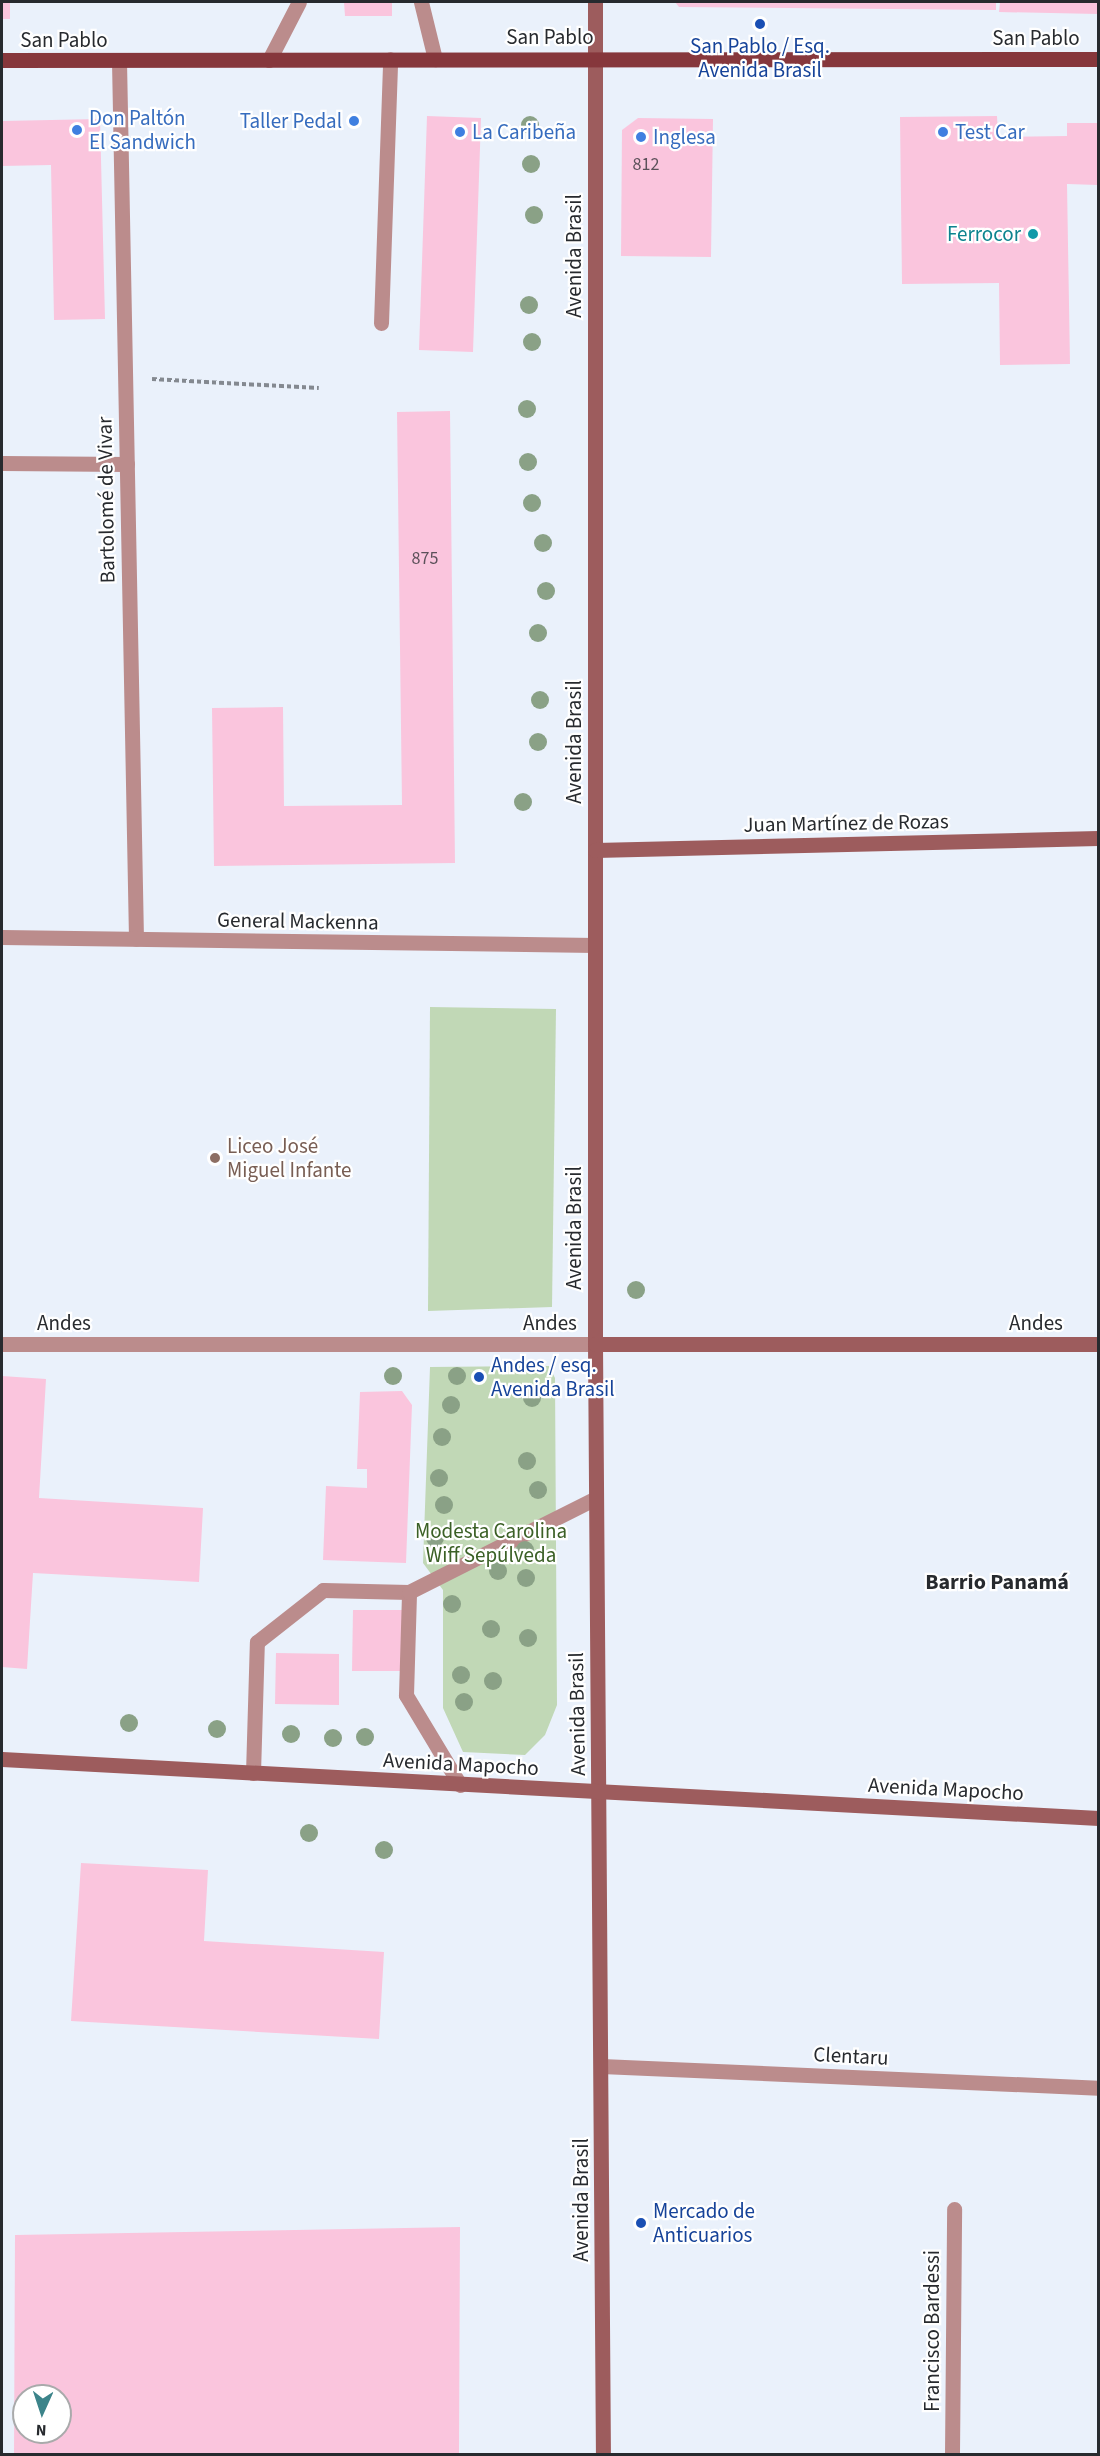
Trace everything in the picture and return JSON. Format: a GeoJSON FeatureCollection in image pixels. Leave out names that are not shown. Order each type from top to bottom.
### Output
{"type":"FeatureCollection","features":[{"type":"Feature","properties":{"kind":"main road","name":"Avenida Brasil"},"geometry":{"type":"LineString","coordinates":[[595,2],[595,1344],[603,2454]]}},
{"type":"Feature","properties":{"kind":"main road","name":"San Pablo"},"geometry":{"type":"LineString","coordinates":[[2,60],[1098,59]]}},
{"type":"Feature","properties":{"kind":"main road","name":"Juan Martínez de Rozas"},"geometry":{"type":"LineString","coordinates":[[595,850],[1098,838]]}},
{"type":"Feature","properties":{"kind":"main road","name":"Andes"},"geometry":{"type":"LineString","coordinates":[[595,1344],[1098,1344]]}},
{"type":"Feature","properties":{"kind":"main road","name":"Avenida Mapocho"},"geometry":{"type":"LineString","coordinates":[[2,1759],[599,1793],[1098,1818]]}},
{"type":"Feature","properties":{"kind":"street"},"geometry":{"type":"LineString","coordinates":[[269,60],[299,2]]}},
{"type":"Feature","properties":{"kind":"street"},"geometry":{"type":"LineString","coordinates":[[421,2],[435,59]]}},
{"type":"Feature","properties":{"kind":"street"},"geometry":{"type":"LineString","coordinates":[[381,323],[390,59]]}},
{"type":"Feature","properties":{"kind":"street","name":"Bartolomé de Vivar"},"geometry":{"type":"LineString","coordinates":[[119,61],[135,939]]}},
{"type":"Feature","properties":{"kind":"street"},"geometry":{"type":"LineString","coordinates":[[2,463],[127,464]]}},
{"type":"Feature","properties":{"kind":"street","name":"General Mackenna"},"geometry":{"type":"LineString","coordinates":[[2,937],[595,945]]}},
{"type":"Feature","properties":{"kind":"street","name":"Andes"},"geometry":{"type":"LineString","coordinates":[[2,1344],[595,1344]]}},
{"type":"Feature","properties":{"kind":"street"},"geometry":{"type":"LineString","coordinates":[[253,1773],[257,1642],[323,1590],[409,1592],[596,1498]]}},
{"type":"Feature","properties":{"kind":"street"},"geometry":{"type":"LineString","coordinates":[[409,1592],[406,1695],[460,1785]]}},
{"type":"Feature","properties":{"kind":"street","name":"Clentaru"},"geometry":{"type":"LineString","coordinates":[[601,2066],[1098,2088]]}},
{"type":"Feature","properties":{"kind":"street","name":"Francisco Bardessi"},"geometry":{"type":"LineString","coordinates":[[952,2454],[954,2209]]}},
{"type":"Feature","properties":{"kind":"path"},"geometry":{"type":"LineString","coordinates":[[168,380],[319,388]]}},
{"type":"Feature","properties":{"kind":"green space"},"geometry":{"type":"Polygon","coordinates":[[[430,1007],[556,1009],[552,1307],[428,1311],[430,1007]]]}},
{"type":"Feature","properties":{"kind":"green space","name":"Modesta Carolina Wiff Sepúlveda"},"geometry":{"type":"Polygon","coordinates":[[[549,1366],[555,1378],[557,1705],[545,1735],[525,1755],[463,1752],[443,1708],[443,1590],[423,1563],[430,1367],[549,1366]]]}},
{"type":"Feature","properties":{"kind":"building"},"geometry":{"type":"Polygon","coordinates":[[[2,2],[10,2],[10,19],[2,19],[2,2]]]}},
{"type":"Feature","properties":{"kind":"building"},"geometry":{"type":"Polygon","coordinates":[[[344,2],[392,2],[392,16],[345,16],[344,2]]]}},
{"type":"Feature","properties":{"kind":"building"},"geometry":{"type":"Polygon","coordinates":[[[675,2],[996,2],[996,10],[679,7],[675,2]]]}},
{"type":"Feature","properties":{"kind":"building"},"geometry":{"type":"Polygon","coordinates":[[[1000,2],[1098,2],[1098,14],[999,12],[1000,2]]]}},
{"type":"Feature","properties":{"kind":"building"},"geometry":{"type":"Polygon","coordinates":[[[427,116],[481,118],[473,352],[419,350],[427,116]]]}},
{"type":"Feature","properties":{"kind":"building"},"geometry":{"type":"Polygon","coordinates":[[[997,116],[998,137],[1067,136],[1067,123],[1098,123],[1098,185],[1067,184],[1070,364],[1000,365],[999,283],[902,284],[900,117],[997,116]]]}},
{"type":"Feature","properties":{"kind":"building"},"geometry":{"type":"Polygon","coordinates":[[[638,118],[713,119],[711,257],[621,256],[622,130],[638,118]]]}},
{"type":"Feature","properties":{"kind":"building"},"geometry":{"type":"Polygon","coordinates":[[[100,119],[105,319],[54,320],[51,165],[2,166],[2,121],[100,119]]]}},
{"type":"Feature","properties":{"kind":"building"},"geometry":{"type":"Polygon","coordinates":[[[450,411],[455,863],[214,866],[212,708],[283,707],[284,806],[402,805],[397,412],[450,411]]]}},
{"type":"Feature","properties":{"kind":"building"},"geometry":{"type":"Polygon","coordinates":[[[2,1376],[46,1379],[39,1498],[203,1508],[199,1582],[33,1573],[27,1669],[2,1667],[2,1376]]]}},
{"type":"Feature","properties":{"kind":"building"},"geometry":{"type":"Polygon","coordinates":[[[402,1391],[412,1405],[406,1563],[323,1560],[326,1486],[367,1488],[367,1469],[357,1469],[360,1392],[402,1391]]]}},
{"type":"Feature","properties":{"kind":"building"},"geometry":{"type":"Polygon","coordinates":[[[353,1610],[403,1610],[402,1671],[352,1671],[353,1610]]]}},
{"type":"Feature","properties":{"kind":"building"},"geometry":{"type":"Polygon","coordinates":[[[276,1653],[339,1654],[339,1705],[275,1704],[276,1653]]]}},
{"type":"Feature","properties":{"kind":"building"},"geometry":{"type":"Polygon","coordinates":[[[81,1863],[208,1870],[204,1941],[384,1952],[379,2039],[71,2021],[81,1863]]]}},
{"type":"Feature","properties":{"kind":"building"},"geometry":{"type":"Polygon","coordinates":[[[460,2227],[459,2454],[14,2454],[14,2444],[72,2444],[72,2384],[14,2384],[15,2235],[460,2227]]]}},
{"type":"Feature","properties":{"kind":"place","name":"San Pablo / Esq. Avenida Brasil"},"geometry":{"type":"Point","coordinates":[760,24]}},
{"type":"Feature","properties":{"kind":"place","name":"Taller Pedal"},"geometry":{"type":"Point","coordinates":[354,121]}},
{"type":"Feature","properties":{"kind":"place","name":"Don Paltón El Sandwich"},"geometry":{"type":"Point","coordinates":[77,130]}},
{"type":"Feature","properties":{"kind":"place","name":"La Caribeña"},"geometry":{"type":"Point","coordinates":[460,132]}},
{"type":"Feature","properties":{"kind":"place","name":"Test Car"},"geometry":{"type":"Point","coordinates":[943,132]}},
{"type":"Feature","properties":{"kind":"place","name":"Inglesa"},"geometry":{"type":"Point","coordinates":[641,137]}},
{"type":"Feature","properties":{"kind":"place","name":"Ferrocor"},"geometry":{"type":"Point","coordinates":[1033,234]}},
{"type":"Feature","properties":{"kind":"place","name":"Liceo José Miguel Infante"},"geometry":{"type":"Point","coordinates":[215,1158]}},
{"type":"Feature","properties":{"kind":"place","name":"Andes / esq. Avenida Brasil"},"geometry":{"type":"Point","coordinates":[479,1377]}},
{"type":"Feature","properties":{"kind":"place","name":"Mercado de Anticuarios"},"geometry":{"type":"Point","coordinates":[641,2223]}},
{"type":"Feature","properties":{"kind":"district","name":"Barrio Panamá"},"geometry":{"type":"Point","coordinates":[997,1583]}}]}
